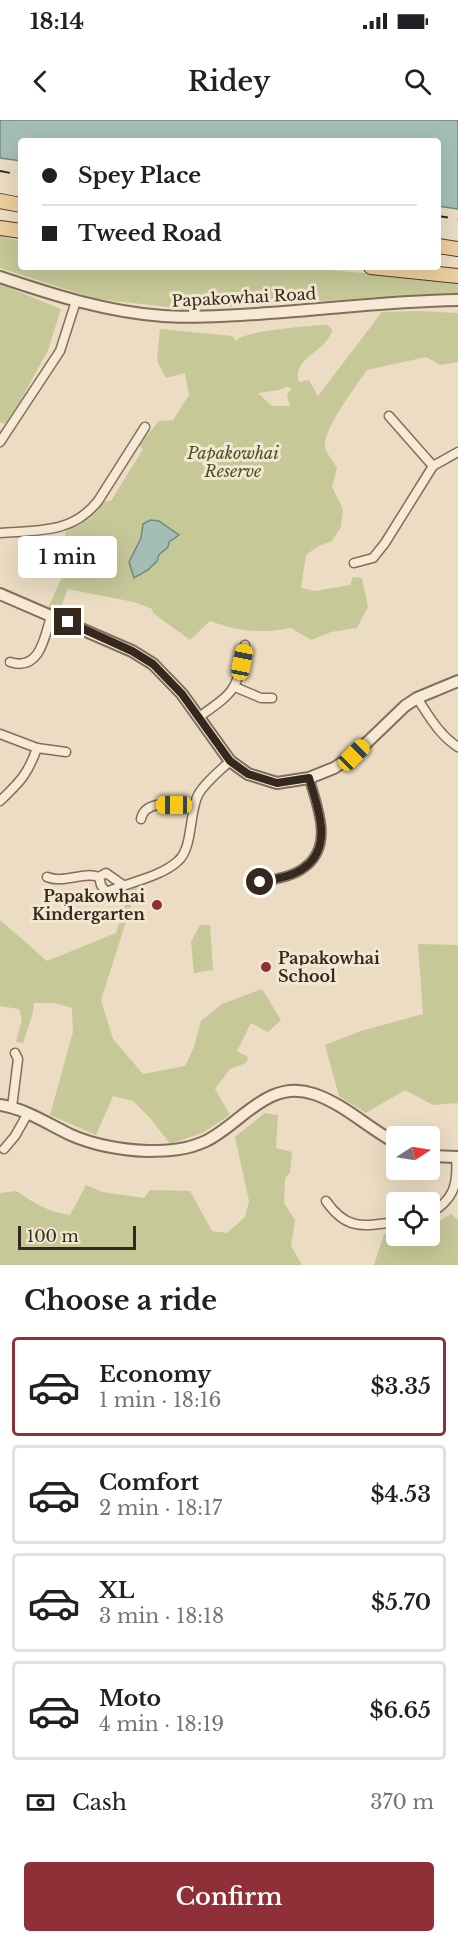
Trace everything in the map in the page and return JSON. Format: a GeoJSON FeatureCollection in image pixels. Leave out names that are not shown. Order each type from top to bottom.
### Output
{"type":"FeatureCollection","features":[{"type":"Feature","properties":{"kind":"main road"},"geometry":{"type":"LineString","coordinates":[[0,201],[18,204]]}},
{"type":"Feature","properties":{"kind":"main road"},"geometry":{"type":"LineString","coordinates":[[0,228],[18,231]]}},
{"type":"Feature","properties":{"kind":"main road"},"geometry":{"type":"LineString","coordinates":[[441,246],[458,249]]}},
{"type":"Feature","properties":{"kind":"main road"},"geometry":{"type":"LineString","coordinates":[[400,270],[458,276]]}},
{"type":"Feature","properties":{"kind":"street","name":"Papakowhai Road"},"geometry":{"type":"LineString","coordinates":[[0,277],[76,301],[142,314],[196,317],[458,300]]}},
{"type":"Feature","properties":{"kind":"street"},"geometry":{"type":"LineString","coordinates":[[0,442],[4,429],[60,351],[76,301]]}},
{"type":"Feature","properties":{"kind":"street"},"geometry":{"type":"LineString","coordinates":[[389,416],[433,466]]}},
{"type":"Feature","properties":{"kind":"street"},"geometry":{"type":"LineString","coordinates":[[0,532],[51,530],[76,521],[98,501],[145,427]]}},
{"type":"Feature","properties":{"kind":"street"},"geometry":{"type":"LineString","coordinates":[[354,563],[374,558],[433,466],[458,452]]}},
{"type":"Feature","properties":{"kind":"street"},"geometry":{"type":"LineString","coordinates":[[0,594],[132,651],[153,664],[173,684],[230,761],[248,774],[277,783],[309,778],[334,768],[354,755],[395,714],[417,698],[458,681]]}},
{"type":"Feature","properties":{"kind":"street"},"geometry":{"type":"LineString","coordinates":[[10,662],[18,665],[33,660],[41,648],[51,616]]}},
{"type":"Feature","properties":{"kind":"street"},"geometry":{"type":"LineString","coordinates":[[199,717],[227,697],[235,687],[245,645]]}},
{"type":"Feature","properties":{"kind":"street"},"geometry":{"type":"LineString","coordinates":[[235,687],[261,698],[272,698]]}},
{"type":"Feature","properties":{"kind":"street"},"geometry":{"type":"LineString","coordinates":[[417,698],[438,729],[458,747]]}},
{"type":"Feature","properties":{"kind":"street"},"geometry":{"type":"LineString","coordinates":[[0,734],[36,748],[66,752]]}},
{"type":"Feature","properties":{"kind":"street"},"geometry":{"type":"LineString","coordinates":[[0,801],[20,782],[31,766],[36,748]]}},
{"type":"Feature","properties":{"kind":"street"},"geometry":{"type":"LineString","coordinates":[[99,877],[106,892],[164,871],[180,861],[186,851],[194,805],[202,788],[230,761]]}},
{"type":"Feature","properties":{"kind":"street"},"geometry":{"type":"LineString","coordinates":[[260,882],[304,868],[314,857],[320,843],[322,826],[309,778]]}},
{"type":"Feature","properties":{"kind":"street"},"geometry":{"type":"LineString","coordinates":[[141,819],[143,812],[154,805],[194,805]]}},
{"type":"Feature","properties":{"kind":"street"},"geometry":{"type":"LineString","coordinates":[[99,877],[106,873],[123,885]]}},
{"type":"Feature","properties":{"kind":"street"},"geometry":{"type":"LineString","coordinates":[[48,878],[54,880],[92,874],[99,877]]}},
{"type":"Feature","properties":{"kind":"street"},"geometry":{"type":"LineString","coordinates":[[12,1107],[18,1059],[15,1053]]}},
{"type":"Feature","properties":{"kind":"street"},"geometry":{"type":"LineString","coordinates":[[0,1105],[28,1113],[74,1136],[110,1146],[132,1150],[169,1151],[208,1141],[258,1103],[273,1095],[298,1090],[325,1098],[386,1137]]}},
{"type":"Feature","properties":{"kind":"street"},"geometry":{"type":"LineString","coordinates":[[4,1149],[15,1136],[28,1113]]}},
{"type":"Feature","properties":{"kind":"street"},"geometry":{"type":"LineString","coordinates":[[440,1156],[457,1157],[454,1191],[440,1206]]}},
{"type":"Feature","properties":{"kind":"street"},"geometry":{"type":"LineString","coordinates":[[326,1201],[339,1218],[351,1223],[363,1225],[386,1223]]}},
{"type":"Feature","properties":{"kind":"green space"},"geometry":{"type":"Polygon","coordinates":[[[0,236],[18,240],[18,270],[331,270],[458,282],[458,295],[423,295],[187,309],[96,299],[0,268],[0,236]]]}},
{"type":"Feature","properties":{"kind":"green space"},"geometry":{"type":"Polygon","coordinates":[[[0,284],[61,309],[48,350],[5,424],[0,422],[0,284]]]}},
{"type":"Feature","properties":{"kind":"green space","name":"Papakowhai Reserve"},"geometry":{"type":"Polygon","coordinates":[[[382,312],[458,313],[458,362],[440,365],[426,357],[367,370],[328,431],[325,448],[337,468],[332,487],[343,509],[341,527],[332,541],[318,546],[306,555],[301,588],[315,591],[350,585],[353,577],[362,578],[368,607],[357,628],[331,632],[311,640],[291,628],[250,631],[210,621],[190,640],[153,613],[152,609],[134,602],[68,589],[59,612],[48,608],[67,566],[65,532],[87,518],[104,501],[111,501],[143,449],[139,445],[159,421],[173,420],[189,395],[185,373],[166,378],[157,361],[160,329],[232,336],[236,341],[251,334],[294,327],[328,325],[332,330],[329,337],[305,361],[298,374],[299,382],[309,380],[318,396],[382,312]],[[286,387],[258,393],[272,406],[290,406],[287,394],[292,388],[286,387]],[[149,520],[143,524],[141,538],[129,562],[134,577],[148,570],[168,547],[169,542],[179,535],[149,520]]]}},
{"type":"Feature","properties":{"kind":"green space"},"geometry":{"type":"Polygon","coordinates":[[[137,887],[101,1000],[113,1039],[143,1074],[185,1066],[194,1047],[201,1021],[222,1004],[262,989],[281,1020],[268,1032],[251,1023],[237,1051],[248,1057],[246,1063],[230,1069],[215,1089],[230,1115],[202,1133],[170,1144],[151,1119],[133,1101],[113,1096],[96,1135],[50,1115],[73,1032],[72,1008],[55,1003],[34,1003],[23,1043],[16,1042],[22,1019],[19,1009],[0,1006],[0,920],[47,961],[116,933],[130,890],[137,887]]]}},
{"type":"Feature","properties":{"kind":"green space"},"geometry":{"type":"Polygon","coordinates":[[[200,925],[210,925],[213,970],[194,973],[191,942],[200,925]]]}},
{"type":"Feature","properties":{"kind":"green space"},"geometry":{"type":"Polygon","coordinates":[[[418,944],[458,945],[458,1103],[433,1105],[405,1090],[366,1113],[339,1096],[325,1045],[361,1031],[423,1014],[418,944]]]}},
{"type":"Feature","properties":{"kind":"green space"},"geometry":{"type":"Polygon","coordinates":[[[265,1113],[278,1115],[276,1148],[292,1152],[290,1173],[285,1178],[284,1203],[295,1220],[291,1246],[302,1265],[0,1265],[0,1193],[16,1191],[55,1212],[70,1215],[86,1185],[102,1192],[144,1198],[150,1190],[190,1191],[212,1231],[227,1233],[245,1217],[249,1201],[235,1137],[265,1113]]]}},
{"type":"Feature","properties":{"kind":"green space"},"geometry":{"type":"Polygon","coordinates":[[[451,1214],[458,1220],[458,1265],[374,1265],[384,1234],[386,1234],[386,1246],[440,1246],[440,1220],[451,1214]]]}},
{"type":"Feature","properties":{"kind":"water"},"geometry":{"type":"Polygon","coordinates":[[[0,120],[458,120],[458,209],[441,206],[441,138],[18,138],[18,161],[0,158],[0,120]]]}},
{"type":"Feature","properties":{"kind":"water"},"geometry":{"type":"Polygon","coordinates":[[[150,520],[159,521],[179,535],[169,542],[168,547],[148,570],[134,578],[129,562],[141,538],[143,524],[150,520]]]}},
{"type":"Feature","properties":{"kind":"railway"},"geometry":{"type":"LineString","coordinates":[[0,171],[18,174]]}},
{"type":"Feature","properties":{"kind":"railway"},"geometry":{"type":"LineString","coordinates":[[441,216],[458,219]]}},
{"type":"Feature","properties":{"kind":"place","name":"Papakowhai Kindergarten"},"geometry":{"type":"Point","coordinates":[157,905]}},
{"type":"Feature","properties":{"kind":"place","name":"Papakowhai School"},"geometry":{"type":"Point","coordinates":[266,967]}},
{"type":"Feature","properties":{"kind":"route"},"geometry":{"type":"LineString","coordinates":[[68,622],[132,651],[153,664],[182,694],[230,761],[248,774],[277,783],[309,778],[322,826],[320,843],[314,857],[304,868],[260,882]]}}]}
